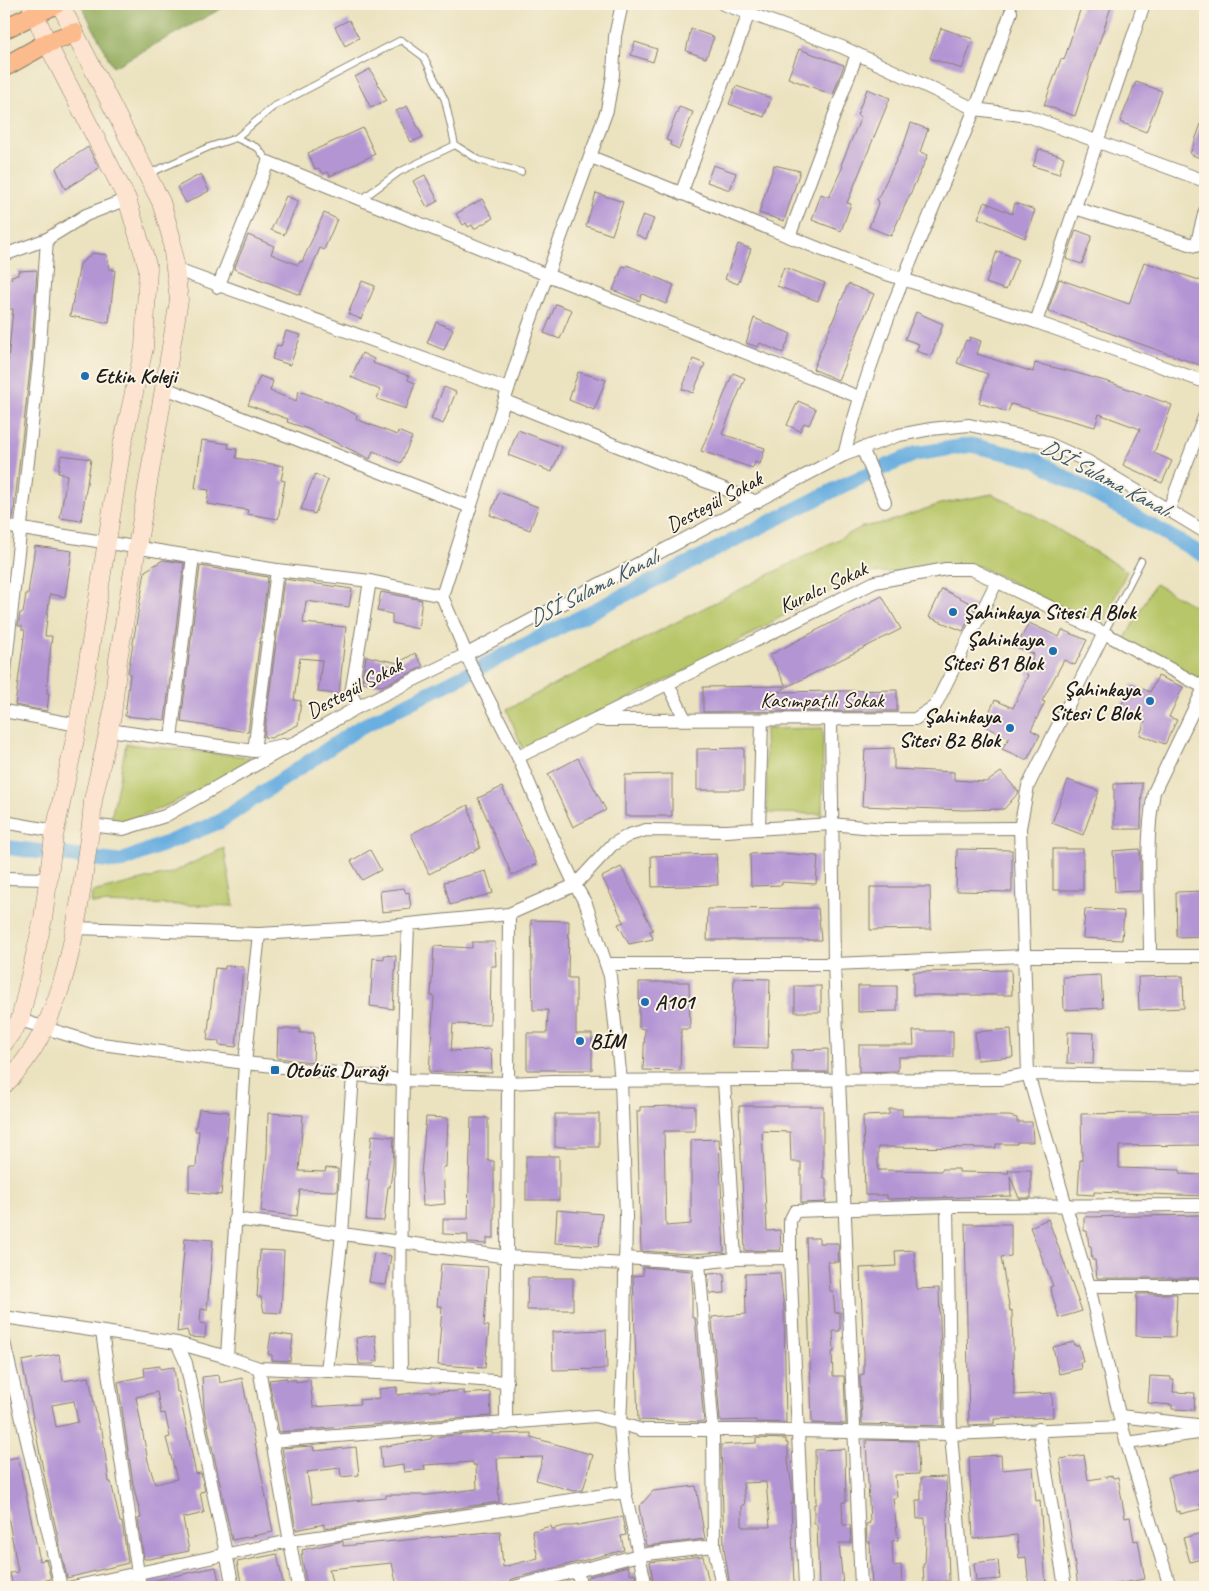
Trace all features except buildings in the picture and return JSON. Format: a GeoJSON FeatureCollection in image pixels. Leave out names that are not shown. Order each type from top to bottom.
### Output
{"type":"FeatureCollection","features":[{"type":"Feature","properties":{"kind":"main road"},"geometry":{"type":"LineString","coordinates":[[4,29],[33,9],[56,4]]}},
{"type":"Feature","properties":{"kind":"main road"},"geometry":{"type":"LineString","coordinates":[[4,1084],[19,1070],[45,1029],[63,985],[83,877],[93,800],[109,730],[118,660],[179,300],[172,236],[161,202],[60,4]]}},
{"type":"Feature","properties":{"kind":"main road"},"geometry":{"type":"LineString","coordinates":[[4,1044],[20,1020],[43,919],[54,834],[78,725],[122,446],[144,348],[148,268],[127,200],[47,44],[33,9]]}},
{"type":"Feature","properties":{"kind":"main road"},"geometry":{"type":"LineString","coordinates":[[4,66],[74,32]]}},
{"type":"Feature","properties":{"kind":"street"},"geometry":{"type":"LineString","coordinates":[[622,4],[615,36],[613,75],[607,110],[506,395],[442,596],[468,659],[518,757],[574,885],[586,904],[610,976],[620,1081],[625,1261],[620,1424],[625,1492],[646,1587]]}},
{"type":"Feature","properties":{"kind":"street"},"geometry":{"type":"LineString","coordinates":[[723,4],[857,54],[975,109],[1028,116],[1205,180]]}},
{"type":"Feature","properties":{"kind":"street"},"geometry":{"type":"LineString","coordinates":[[1036,322],[1144,4]]}},
{"type":"Feature","properties":{"kind":"street"},"geometry":{"type":"LineString","coordinates":[[844,455],[859,397],[904,280],[975,109],[1011,12]]}},
{"type":"Feature","properties":{"kind":"street"},"geometry":{"type":"LineString","coordinates":[[682,194],[749,13]]}},
{"type":"Feature","properties":{"kind":"street"},"geometry":{"type":"LineString","coordinates":[[789,237],[857,54]]}},
{"type":"Feature","properties":{"kind":"street"},"geometry":{"type":"LineString","coordinates":[[591,157],[865,267],[1036,322],[1205,382]]}},
{"type":"Feature","properties":{"kind":"street"},"geometry":{"type":"LineString","coordinates":[[218,287],[268,162],[548,275],[859,397]]}},
{"type":"Feature","properties":{"kind":"street"},"geometry":{"type":"LineString","coordinates":[[4,255],[47,239],[86,214],[127,200]]}},
{"type":"Feature","properties":{"kind":"street"},"geometry":{"type":"LineString","coordinates":[[1075,208],[1196,246],[1205,210]]}},
{"type":"Feature","properties":{"kind":"street"},"geometry":{"type":"LineString","coordinates":[[4,680],[39,362],[47,239]]}},
{"type":"Feature","properties":{"kind":"street"},"geometry":{"type":"LineString","coordinates":[[177,270],[506,395],[757,502]]}},
{"type":"Feature","properties":{"kind":"street"},"geometry":{"type":"LineString","coordinates":[[165,388],[470,507]]}},
{"type":"Feature","properties":{"kind":"street"},"geometry":{"type":"LineString","coordinates":[[1168,511],[1205,415]]}},
{"type":"Feature","properties":{"kind":"street","name":"Destegül Sokak"},"geometry":{"type":"LineString","coordinates":[[90,833],[123,830],[164,816],[358,707],[468,659],[844,455],[899,435],[931,428],[969,425],[1043,441],[1087,462],[1205,532]]}},
{"type":"Feature","properties":{"kind":"street"},"geometry":{"type":"LineString","coordinates":[[862,448],[884,502]]}},
{"type":"Feature","properties":{"kind":"street"},"geometry":{"type":"LineString","coordinates":[[4,526],[277,570],[370,581],[442,596]]}},
{"type":"Feature","properties":{"kind":"street"},"geometry":{"type":"LineString","coordinates":[[171,739],[193,556]]}},
{"type":"Feature","properties":{"kind":"street","name":"Kuralcı Sokak"},"geometry":{"type":"LineString","coordinates":[[518,757],[597,720],[875,582],[946,569],[971,569],[996,583],[1104,633],[1205,688]]}},
{"type":"Feature","properties":{"kind":"street"},"geometry":{"type":"LineString","coordinates":[[254,751],[277,570]]}},
{"type":"Feature","properties":{"kind":"street"},"geometry":{"type":"LineString","coordinates":[[358,707],[351,694],[370,581]]}},
{"type":"Feature","properties":{"kind":"street","name":"Kasımpatılı Sokak"},"geometry":{"type":"LineString","coordinates":[[597,720],[915,720],[935,706],[996,583]]}},
{"type":"Feature","properties":{"kind":"street"},"geometry":{"type":"LineString","coordinates":[[1104,633],[1028,786],[1020,828],[1028,1074],[1089,1286],[1127,1443],[1170,1587]]}},
{"type":"Feature","properties":{"kind":"street"},"geometry":{"type":"LineString","coordinates":[[668,684],[685,720]]}},
{"type":"Feature","properties":{"kind":"street"},"geometry":{"type":"LineString","coordinates":[[1150,956],[1150,818],[1154,792],[1205,688]]}},
{"type":"Feature","properties":{"kind":"street"},"geometry":{"type":"LineString","coordinates":[[4,711],[78,725]]}},
{"type":"Feature","properties":{"kind":"street"},"geometry":{"type":"LineString","coordinates":[[759,829],[762,720]]}},
{"type":"Feature","properties":{"kind":"street"},"geometry":{"type":"LineString","coordinates":[[831,720],[834,964],[861,1587]]}},
{"type":"Feature","properties":{"kind":"street"},"geometry":{"type":"LineString","coordinates":[[109,730],[254,751],[295,743]]}},
{"type":"Feature","properties":{"kind":"street"},"geometry":{"type":"LineString","coordinates":[[4,822],[54,834]]}},
{"type":"Feature","properties":{"kind":"street"},"geometry":{"type":"LineString","coordinates":[[74,928],[259,934],[408,924],[509,914],[574,885],[612,845],[628,835],[646,830],[727,831],[831,824],[884,829],[1020,828]]}},
{"type":"Feature","properties":{"kind":"street"},"geometry":{"type":"LineString","coordinates":[[4,878],[49,873]]}},
{"type":"Feature","properties":{"kind":"street"},"geometry":{"type":"LineString","coordinates":[[506,1424],[509,914]]}},
{"type":"Feature","properties":{"kind":"street"},"geometry":{"type":"LineString","coordinates":[[401,1374],[399,1242],[402,1080],[408,924]]}},
{"type":"Feature","properties":{"kind":"street"},"geometry":{"type":"LineString","coordinates":[[227,1357],[245,1063],[259,934]]}},
{"type":"Feature","properties":{"kind":"street"},"geometry":{"type":"LineString","coordinates":[[606,964],[834,964],[1025,956],[1205,956]]}},
{"type":"Feature","properties":{"kind":"street"},"geometry":{"type":"LineString","coordinates":[[20,1020],[94,1043],[245,1063],[402,1080],[509,1083],[839,1081],[1001,1079],[1028,1074],[1205,1077]]}},
{"type":"Feature","properties":{"kind":"street"},"geometry":{"type":"LineString","coordinates":[[327,1371],[342,1234],[353,1075]]}},
{"type":"Feature","properties":{"kind":"street"},"geometry":{"type":"LineString","coordinates":[[724,1081],[735,1259]]}},
{"type":"Feature","properties":{"kind":"street"},"geometry":{"type":"LineString","coordinates":[[805,1587],[790,1258],[790,1221],[795,1211],[1066,1204],[1205,1205]]}},
{"type":"Feature","properties":{"kind":"street"},"geometry":{"type":"LineString","coordinates":[[947,1206],[950,1434],[964,1587]]}},
{"type":"Feature","properties":{"kind":"street"},"geometry":{"type":"LineString","coordinates":[[235,1219],[508,1257],[699,1263],[735,1259],[790,1258]]}},
{"type":"Feature","properties":{"kind":"street"},"geometry":{"type":"LineString","coordinates":[[699,1263],[713,1431],[714,1546],[722,1587]]}},
{"type":"Feature","properties":{"kind":"street"},"geometry":{"type":"LineString","coordinates":[[1089,1286],[1205,1286]]}},
{"type":"Feature","properties":{"kind":"street"},"geometry":{"type":"LineString","coordinates":[[4,1317],[177,1343],[259,1368],[401,1374],[507,1382]]}},
{"type":"Feature","properties":{"kind":"street"},"geometry":{"type":"LineString","coordinates":[[102,1332],[140,1587]]}},
{"type":"Feature","properties":{"kind":"street"},"geometry":{"type":"LineString","coordinates":[[4,1342],[60,1587]]}},
{"type":"Feature","properties":{"kind":"street"},"geometry":{"type":"LineString","coordinates":[[177,1343],[186,1362],[233,1587]]}},
{"type":"Feature","properties":{"kind":"street"},"geometry":{"type":"LineString","coordinates":[[259,1368],[298,1587]]}},
{"type":"Feature","properties":{"kind":"street"},"geometry":{"type":"LineString","coordinates":[[271,1441],[596,1416],[642,1430],[797,1431],[853,1434],[950,1434],[1039,1429],[1121,1421],[1205,1426]]}},
{"type":"Feature","properties":{"kind":"street"},"geometry":{"type":"LineString","coordinates":[[1039,1429],[1065,1587]]}},
{"type":"Feature","properties":{"kind":"street"},"geometry":{"type":"LineString","coordinates":[[1127,1443],[1205,1432]]}},
{"type":"Feature","properties":{"kind":"street"},"geometry":{"type":"LineString","coordinates":[[72,1587],[290,1541],[625,1492]]}},
{"type":"Feature","properties":{"kind":"street"},"geometry":{"type":"LineString","coordinates":[[514,1587],[639,1555],[714,1546]]}},
{"type":"Feature","properties":{"kind":"street"},"geometry":{"type":"LineString","coordinates":[[577,1571],[581,1587]]}},
{"type":"Feature","properties":{"kind":"lane"},"geometry":{"type":"LineString","coordinates":[[147,174],[209,147],[236,138],[273,107],[401,40],[424,57],[445,100],[455,145],[479,160],[521,172]]}},
{"type":"Feature","properties":{"kind":"lane"},"geometry":{"type":"LineString","coordinates":[[236,138],[258,148],[268,162]]}},
{"type":"Feature","properties":{"kind":"lane"},"geometry":{"type":"LineString","coordinates":[[361,199],[399,172],[455,145]]}},
{"type":"Feature","properties":{"kind":"lane"},"geometry":{"type":"LineString","coordinates":[[1104,633],[1141,560]]}},
{"type":"Feature","properties":{"kind":"green space"},"geometry":{"type":"Polygon","coordinates":[[[81,4],[230,4],[113,67],[81,4]]]}},
{"type":"Feature","properties":{"kind":"green space"},"geometry":{"type":"Polygon","coordinates":[[[992,494],[1032,514],[1127,571],[1101,627],[979,566],[872,573],[805,603],[703,662],[523,750],[507,709],[862,527],[888,522],[940,504],[992,494]]]}},
{"type":"Feature","properties":{"kind":"green space"},"geometry":{"type":"Polygon","coordinates":[[[1155,584],[1205,612],[1205,684],[1123,642],[1155,584]]]}},
{"type":"Feature","properties":{"kind":"green space"},"geometry":{"type":"Polygon","coordinates":[[[823,728],[822,814],[767,813],[765,729],[823,728]]]}},
{"type":"Feature","properties":{"kind":"green space"},"geometry":{"type":"Polygon","coordinates":[[[126,744],[250,757],[248,765],[201,789],[153,811],[119,823],[111,819],[126,744]]]}},
{"type":"Feature","properties":{"kind":"green space"},"geometry":{"type":"Polygon","coordinates":[[[224,848],[234,906],[91,903],[92,892],[171,873],[224,848]]]}},
{"type":"Feature","properties":{"kind":"waterway","name":"DSİ Sulama Kanalı"},"geometry":{"type":"LineString","coordinates":[[4,847],[119,862],[219,822],[359,728],[846,484],[915,454],[971,445],[1035,460],[1205,556]]}},
{"type":"Feature","properties":{"kind":"place","name":"Etkin Koleji"},"geometry":{"type":"Point","coordinates":[85,376]}},
{"type":"Feature","properties":{"kind":"place","name":"Şahinkaya Sitesi A Blok"},"geometry":{"type":"Point","coordinates":[953,612]}},
{"type":"Feature","properties":{"kind":"place","name":"Şahinkaya Sitesi B1 Blok"},"geometry":{"type":"Point","coordinates":[1053,651]}},
{"type":"Feature","properties":{"kind":"place","name":"Şahinkaya Sitesi C Blok"},"geometry":{"type":"Point","coordinates":[1150,701]}},
{"type":"Feature","properties":{"kind":"place","name":"Şahinkaya Sitesi B2 Blok"},"geometry":{"type":"Point","coordinates":[1010,728]}},
{"type":"Feature","properties":{"kind":"place","name":"A101"},"geometry":{"type":"Point","coordinates":[645,1002]}},
{"type":"Feature","properties":{"kind":"place","name":"BİM"},"geometry":{"type":"Point","coordinates":[580,1041]}},
{"type":"Feature","properties":{"kind":"place","name":"Otobüs Durağı"},"geometry":{"type":"Point","coordinates":[275,1070]}}]}
